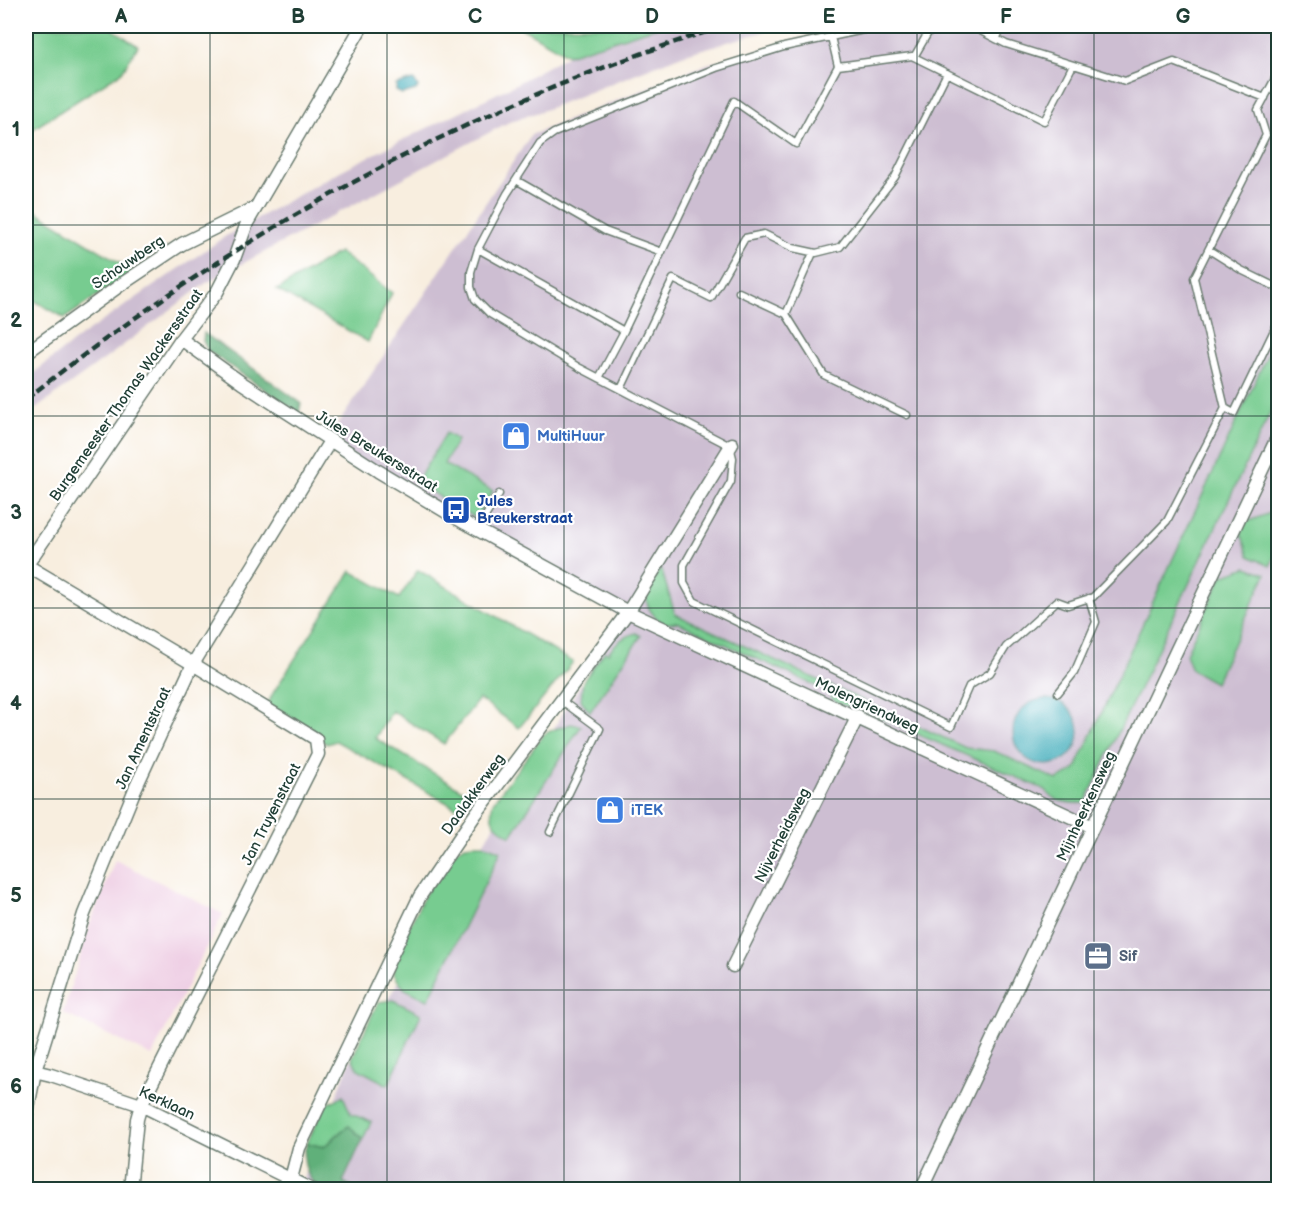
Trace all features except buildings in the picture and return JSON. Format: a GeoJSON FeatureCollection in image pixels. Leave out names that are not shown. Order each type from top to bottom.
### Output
{"type":"FeatureCollection","features":[{"type":"Feature","properties":{"kind":"street"},"geometry":{"type":"LineString","coordinates":[[255,208],[362,26]]}},
{"type":"Feature","properties":{"kind":"street","name":"Burgemeester Thomas Wackersstraat"},"geometry":{"type":"LineString","coordinates":[[26,566],[182,339],[217,292],[255,208]]}},
{"type":"Feature","properties":{"kind":"street","name":"Schouwberg"},"geometry":{"type":"LineString","coordinates":[[26,353],[182,244],[255,208]]}},
{"type":"Feature","properties":{"kind":"street","name":"Jules Breukersstraat"},"geometry":{"type":"LineString","coordinates":[[182,339],[242,383],[330,441],[477,530],[628,612]]}},
{"type":"Feature","properties":{"kind":"street","name":"Mijnheerkensweg"},"geometry":{"type":"LineString","coordinates":[[921,1190],[1278,436]]}},
{"type":"Feature","properties":{"kind":"street","name":"Jan Amentstraat"},"geometry":{"type":"LineString","coordinates":[[26,1118],[30,1070],[84,914],[135,789],[193,664],[330,441]]}},
{"type":"Feature","properties":{"kind":"street","name":"Daalakkerweg"},"geometry":{"type":"LineString","coordinates":[[289,1184],[299,1148],[420,896],[475,815],[628,612],[731,445]]}},
{"type":"Feature","properties":{"kind":"street","name":"Jan Truyenstraat"},"geometry":{"type":"LineString","coordinates":[[26,566],[193,664],[316,740],[318,754],[141,1105]]}},
{"type":"Feature","properties":{"kind":"street","name":"Molengriendweg"},"geometry":{"type":"LineString","coordinates":[[628,612],[858,716],[1093,827]]}},
{"type":"Feature","properties":{"kind":"street","name":"Nijverheidsweg"},"geometry":{"type":"LineString","coordinates":[[733,966],[858,716]]}},
{"type":"Feature","properties":{"kind":"street","name":"Kerklaan"},"geometry":{"type":"LineString","coordinates":[[30,1070],[141,1105],[289,1184],[312,1190]]}},
{"type":"Feature","properties":{"kind":"street"},"geometry":{"type":"LineString","coordinates":[[130,1190],[137,1119],[141,1105]]}},
{"type":"Feature","properties":{"kind":"lane"},"geometry":{"type":"LineString","coordinates":[[882,26],[784,47],[716,68],[554,133],[540,143],[516,180],[478,249],[471,272],[471,287],[475,299],[490,314],[599,378],[731,445],[734,458],[730,481],[684,565],[684,583],[694,601],[951,727],[969,687],[990,674],[1006,647],[1057,601],[1068,606],[1093,597],[1167,521],[1225,408],[1194,278],[1266,135],[1258,110],[1278,73]]}},
{"type":"Feature","properties":{"kind":"lane"},"geometry":{"type":"LineString","coordinates":[[914,57],[932,26]]}},
{"type":"Feature","properties":{"kind":"lane"},"geometry":{"type":"LineString","coordinates":[[971,26],[1006,44],[1125,81],[1174,62],[1265,98]]}},
{"type":"Feature","properties":{"kind":"lane"},"geometry":{"type":"LineString","coordinates":[[996,39],[1003,26]]}},
{"type":"Feature","properties":{"kind":"lane"},"geometry":{"type":"LineString","coordinates":[[599,378],[624,331],[734,101],[796,144],[838,66],[831,37]]}},
{"type":"Feature","properties":{"kind":"lane"},"geometry":{"type":"LineString","coordinates":[[838,66],[914,57],[1044,121],[1073,65]]}},
{"type":"Feature","properties":{"kind":"lane"},"geometry":{"type":"LineString","coordinates":[[621,389],[673,279],[711,298],[745,238],[764,234],[793,248],[813,253],[840,248],[895,177],[947,73]]}},
{"type":"Feature","properties":{"kind":"lane"},"geometry":{"type":"LineString","coordinates":[[516,180],[604,231],[662,252]]}},
{"type":"Feature","properties":{"kind":"lane"},"geometry":{"type":"LineString","coordinates":[[478,249],[624,331]]}},
{"type":"Feature","properties":{"kind":"lane"},"geometry":{"type":"LineString","coordinates":[[1209,250],[1241,270],[1278,288]]}},
{"type":"Feature","properties":{"kind":"lane"},"geometry":{"type":"LineString","coordinates":[[786,314],[813,253]]}},
{"type":"Feature","properties":{"kind":"lane"},"geometry":{"type":"LineString","coordinates":[[739,292],[786,314],[824,375],[907,415]]}},
{"type":"Feature","properties":{"kind":"lane"},"geometry":{"type":"LineString","coordinates":[[1225,408],[1234,413],[1278,322]]}},
{"type":"Feature","properties":{"kind":"lane"},"geometry":{"type":"LineString","coordinates":[[477,530],[499,494]]}},
{"type":"Feature","properties":{"kind":"lane"},"geometry":{"type":"LineString","coordinates":[[1058,693],[1074,673],[1096,622],[1089,598]]}},
{"type":"Feature","properties":{"kind":"lane"},"geometry":{"type":"LineString","coordinates":[[550,832],[600,729],[561,701]]}},
{"type":"Feature","properties":{"kind":"shaded area"},"geometry":{"type":"Polygon","coordinates":[[[660,26],[784,26],[682,55],[542,111],[511,121],[206,283],[26,416],[26,379],[81,336],[226,236],[342,170],[514,85],[568,55],[660,26]]]}},
{"type":"Feature","properties":{"kind":"shaded area"},"geometry":{"type":"Polygon","coordinates":[[[853,26],[1278,26],[1278,1189],[322,1190],[303,1181],[351,1059],[622,617],[324,445],[531,135],[707,64],[853,26]]]}},
{"type":"Feature","properties":{"kind":"shaded area"},"geometry":{"type":"Polygon","coordinates":[[[115,860],[223,914],[152,1056],[63,1013],[90,924],[115,860]]]}},
{"type":"Feature","properties":{"kind":"green space"},"geometry":{"type":"Polygon","coordinates":[[[26,26],[108,26],[138,46],[122,72],[33,129],[26,124],[26,26]]]}},
{"type":"Feature","properties":{"kind":"green space"},"geometry":{"type":"Polygon","coordinates":[[[518,26],[660,26],[568,55],[518,26]]]}},
{"type":"Feature","properties":{"kind":"green space"},"geometry":{"type":"Polygon","coordinates":[[[26,205],[133,271],[65,318],[26,296],[26,205]]]}},
{"type":"Feature","properties":{"kind":"green space"},"geometry":{"type":"Polygon","coordinates":[[[339,252],[392,293],[368,342],[277,290],[339,252]]]}},
{"type":"Feature","properties":{"kind":"green space"},"geometry":{"type":"Polygon","coordinates":[[[204,333],[301,403],[299,413],[208,351],[203,341],[204,333]]]}},
{"type":"Feature","properties":{"kind":"green space"},"geometry":{"type":"Polygon","coordinates":[[[1278,335],[1278,396],[1085,803],[1069,803],[1053,798],[1046,790],[855,707],[839,703],[832,699],[827,691],[677,622],[664,624],[647,604],[648,590],[661,568],[675,614],[966,748],[994,751],[1057,780],[1075,770],[1278,335]]]}},
{"type":"Feature","properties":{"kind":"green space"},"geometry":{"type":"Polygon","coordinates":[[[446,433],[457,440],[444,464],[493,491],[474,517],[416,483],[446,433]]]}},
{"type":"Feature","properties":{"kind":"green space"},"geometry":{"type":"Polygon","coordinates":[[[1270,513],[1278,517],[1278,548],[1270,566],[1249,556],[1241,533],[1246,522],[1270,513]]]}},
{"type":"Feature","properties":{"kind":"green space"},"geometry":{"type":"Polygon","coordinates":[[[1247,567],[1266,574],[1215,683],[1192,670],[1186,654],[1222,576],[1247,567]]]}},
{"type":"Feature","properties":{"kind":"green space"},"geometry":{"type":"Polygon","coordinates":[[[418,570],[573,662],[519,728],[479,699],[444,744],[392,711],[375,738],[472,796],[460,810],[336,741],[327,744],[266,708],[273,693],[351,571],[399,598],[418,570]]]}},
{"type":"Feature","properties":{"kind":"green space"},"geometry":{"type":"Polygon","coordinates":[[[636,633],[641,636],[590,712],[581,700],[583,681],[605,651],[608,653],[620,640],[636,633]]]}},
{"type":"Feature","properties":{"kind":"green space"},"geometry":{"type":"Polygon","coordinates":[[[571,724],[581,726],[511,836],[494,822],[491,814],[493,802],[544,734],[571,724]]]}},
{"type":"Feature","properties":{"kind":"green space"},"geometry":{"type":"Polygon","coordinates":[[[483,844],[501,851],[428,1000],[405,989],[399,982],[394,974],[394,958],[425,894],[453,852],[465,845],[483,844]]]}},
{"type":"Feature","properties":{"kind":"green space"},"geometry":{"type":"Polygon","coordinates":[[[393,1000],[421,1014],[388,1085],[358,1069],[352,1058],[378,1002],[393,1000]]]}},
{"type":"Feature","properties":{"kind":"green space"},"geometry":{"type":"Polygon","coordinates":[[[343,1096],[351,1114],[371,1122],[363,1139],[349,1126],[323,1147],[307,1143],[325,1105],[343,1096]]]}},
{"type":"Feature","properties":{"kind":"green space"},"geometry":{"type":"Polygon","coordinates":[[[349,1126],[363,1139],[343,1182],[356,1189],[334,1190],[320,1187],[314,1183],[306,1171],[304,1157],[307,1143],[323,1147],[349,1126]]]}},
{"type":"Feature","properties":{"kind":"water"},"geometry":{"type":"Polygon","coordinates":[[[414,80],[418,87],[416,90],[402,94],[396,91],[396,85],[414,80]]]}},
{"type":"Feature","properties":{"kind":"water"},"geometry":{"type":"Polygon","coordinates":[[[1039,699],[1053,699],[1065,704],[1074,713],[1079,732],[1077,745],[1070,756],[1053,765],[1039,765],[1027,760],[1018,751],[1013,739],[1013,725],[1018,713],[1027,704],[1039,699]]]}},
{"type":"Feature","properties":{"kind":"railway"},"geometry":{"type":"LineString","coordinates":[[26,399],[107,338],[189,282],[272,229],[358,180],[446,135],[536,95],[629,58],[725,26]]}},
{"type":"Feature","properties":{"kind":"place","name":"MultiHuur"},"geometry":{"type":"Point","coordinates":[516,436]}},
{"type":"Feature","properties":{"kind":"place","name":"Jules Breukerstraat"},"geometry":{"type":"Point","coordinates":[456,510]}},
{"type":"Feature","properties":{"kind":"place","name":"iTEK"},"geometry":{"type":"Point","coordinates":[610,810]}},
{"type":"Feature","properties":{"kind":"place","name":"Sif"},"geometry":{"type":"Point","coordinates":[1098,956]}}]}
